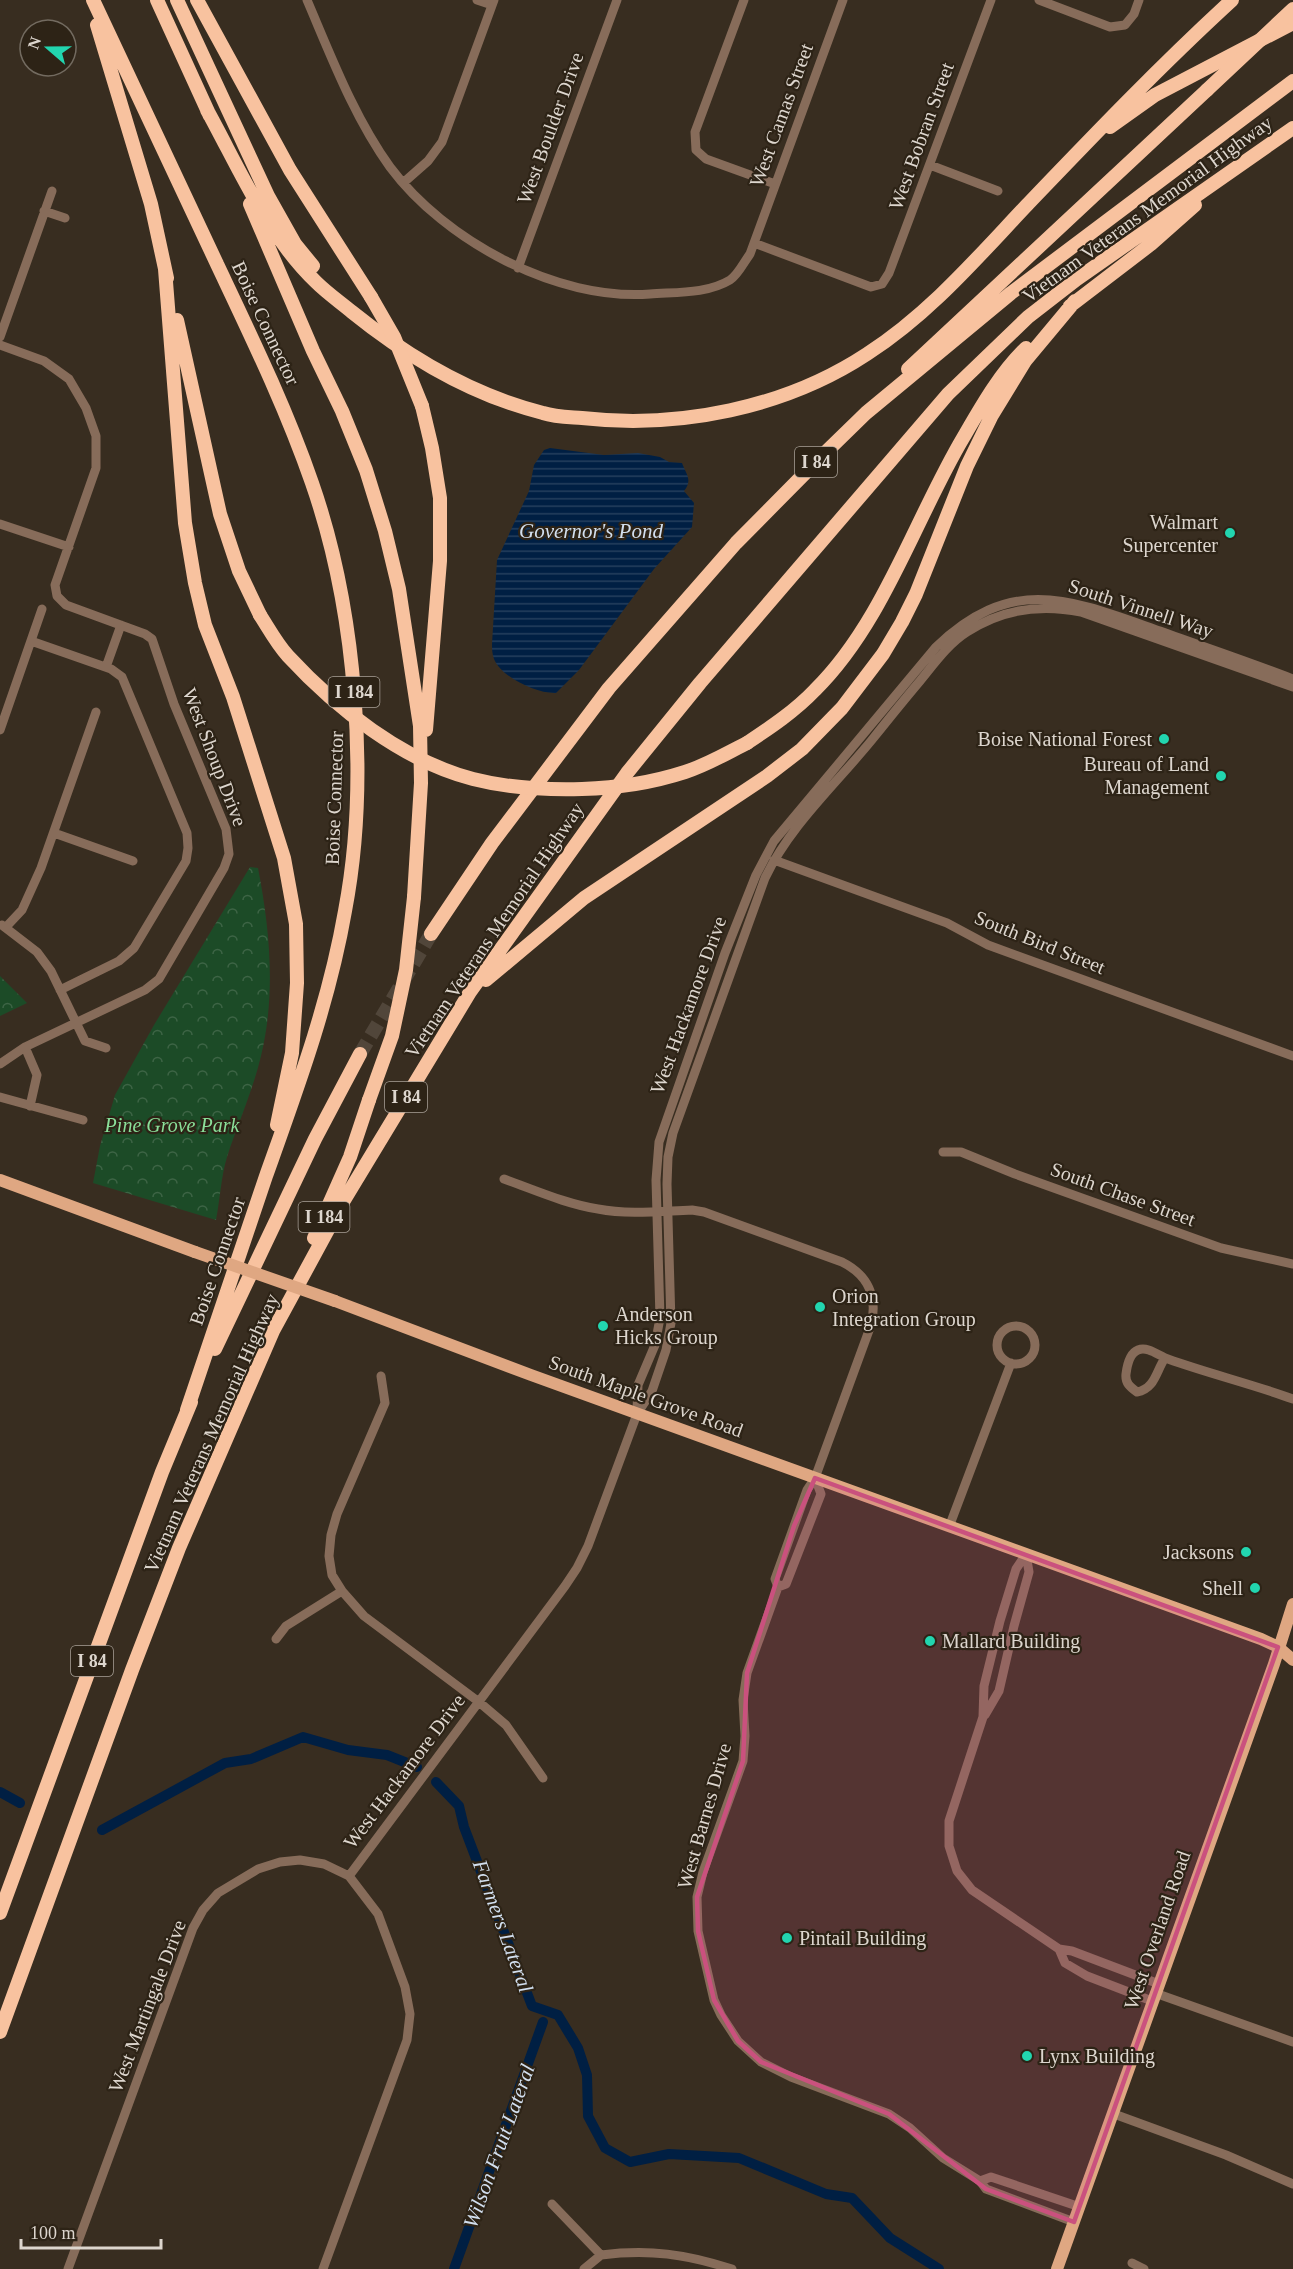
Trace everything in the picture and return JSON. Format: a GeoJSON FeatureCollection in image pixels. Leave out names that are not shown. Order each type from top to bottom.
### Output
{"type":"FeatureCollection","features":[{"type":"Feature","properties":{"kind":"highway"},"geometry":{"type":"LineString","coordinates":[[91,0],[151,204],[220,514],[239,571],[260,615],[287,655],[323,691],[350,714],[393,743],[431,764],[471,778],[516,787],[557,789],[632,785],[685,772],[747,743],[786,717],[816,689],[862,632],[950,460],[982,404],[1018,356],[1075,301],[1151,244],[1234,170]]}},
{"type":"Feature","properties":{"kind":"highway","name":"Boise Connector"},"geometry":{"type":"LineString","coordinates":[[91,0],[275,386],[313,484],[340,591],[356,714],[357,780],[354,845],[346,910],[326,997],[313,1042],[187,1410]]}},
{"type":"Feature","properties":{"kind":"highway","name":"Boise Connector"},"geometry":{"type":"LineString","coordinates":[[157,0],[261,229],[313,351],[342,411],[366,470],[385,531],[406,626],[420,726],[421,783],[414,897],[406,970],[394,1025],[350,1157],[273,1331]]}},
{"type":"Feature","properties":{"kind":"highway"},"geometry":{"type":"LineString","coordinates":[[177,0],[268,195],[295,244],[368,324]]}},
{"type":"Feature","properties":{"kind":"highway"},"geometry":{"type":"LineString","coordinates":[[197,0],[290,170],[394,337],[422,406],[440,498],[440,561],[421,783]]}},
{"type":"Feature","properties":{"kind":"highway"},"geometry":{"type":"LineString","coordinates":[[207,110],[284,246],[316,282],[422,363],[482,393],[545,414],[622,421],[676,419],[741,409],[804,388],[866,355],[928,309],[1164,62],[1232,0]]}},
{"type":"Feature","properties":{"kind":"highway"},"geometry":{"type":"LineString","coordinates":[[866,413],[923,352],[1293,9]]}},
{"type":"Feature","properties":{"kind":"highway"},"geometry":{"type":"LineString","coordinates":[[1081,149],[1155,95],[1293,23]]}},
{"type":"Feature","properties":{"kind":"highway","name":"Vietnam Veterans Memorial Highway"},"geometry":{"type":"LineString","coordinates":[[432,934],[492,843],[609,688],[736,543],[866,413],[1011,292],[1293,81]]}},
{"type":"Feature","properties":{"kind":"highway","name":"Vietnam Veterans Memorial Highway"},"geometry":{"type":"LineString","coordinates":[[0,2032],[105,1743],[175,1559],[273,1331],[343,1202],[470,992],[627,773],[700,683],[948,394],[1028,317],[1077,279],[1293,128]]}},
{"type":"Feature","properties":{"kind":"highway"},"geometry":{"type":"LineString","coordinates":[[165,269],[185,523],[195,583],[206,625],[233,697],[284,858],[296,924],[297,983],[292,1053],[266,1177]]}},
{"type":"Feature","properties":{"kind":"highway"},"geometry":{"type":"LineString","coordinates":[[470,992],[584,898],[685,832],[793,756],[842,708],[883,654],[902,622],[916,594],[967,466],[992,415],[1025,361],[1075,301]]}},
{"type":"Feature","properties":{"kind":"highway","name":"Vietnam Veterans Memorial Highway"},"geometry":{"type":"LineString","coordinates":[[0,1913],[187,1410],[315,1139],[360,1054]]}},
{"type":"Feature","properties":{"kind":"main road","name":"South Maple Grove Road"},"geometry":{"type":"LineString","coordinates":[[0,1180],[1278,1647],[1293,1660]]}},
{"type":"Feature","properties":{"kind":"main road","name":"West Overland Road"},"geometry":{"type":"LineString","coordinates":[[1057,2269],[1114,2114],[1293,1604]]}},
{"type":"Feature","properties":{"kind":"main road","name":"South Maple Grove Road"},"geometry":{"type":"LineString","coordinates":[[1278,1647],[1293,1646]]}},
{"type":"Feature","properties":{"kind":"street","name":"West Camas Street"},"geometry":{"type":"LineString","coordinates":[[307,0],[356,109],[389,165],[403,183],[450,228],[518,268],[573,287],[637,295],[702,290],[732,279],[750,254],[843,0]]}},
{"type":"Feature","properties":{"kind":"street"},"geometry":{"type":"LineString","coordinates":[[403,183],[428,162],[442,142],[493,3],[477,0]]}},
{"type":"Feature","properties":{"kind":"street","name":"West Boulder Drive"},"geometry":{"type":"LineString","coordinates":[[518,268],[616,0]]}},
{"type":"Feature","properties":{"kind":"street"},"geometry":{"type":"LineString","coordinates":[[744,0],[695,132],[696,150],[706,159],[775,184]]}},
{"type":"Feature","properties":{"kind":"street","name":"West Bobran Street"},"geometry":{"type":"LineString","coordinates":[[754,243],[871,287],[882,284],[889,273],[991,0]]}},
{"type":"Feature","properties":{"kind":"street"},"geometry":{"type":"LineString","coordinates":[[1039,0],[1110,27],[1125,25],[1134,14],[1139,0]]}},
{"type":"Feature","properties":{"kind":"street"},"geometry":{"type":"LineString","coordinates":[[930,165],[998,191]]}},
{"type":"Feature","properties":{"kind":"street"},"geometry":{"type":"LineString","coordinates":[[0,337],[52,191]]}},
{"type":"Feature","properties":{"kind":"street"},"geometry":{"type":"LineString","coordinates":[[44,211],[65,218]]}},
{"type":"Feature","properties":{"kind":"street"},"geometry":{"type":"LineString","coordinates":[[0,345],[44,361],[69,378],[87,408],[96,436],[96,468],[55,585],[57,596],[66,605],[121,625],[106,667]]}},
{"type":"Feature","properties":{"kind":"street"},"geometry":{"type":"LineString","coordinates":[[0,524],[69,547]]}},
{"type":"Feature","properties":{"kind":"street","name":"South Vinnell Way"},"geometry":{"type":"LineString","coordinates":[[925,667],[965,633],[998,617],[1020,610],[1051,608],[1072,610],[1144,630],[1293,679]]}},
{"type":"Feature","properties":{"kind":"street"},"geometry":{"type":"LineString","coordinates":[[0,730],[42,609]]}},
{"type":"Feature","properties":{"kind":"street","name":"West Shoup Drive"},"geometry":{"type":"LineString","coordinates":[[0,1064],[25,1047],[145,990],[159,979],[224,868],[229,854],[226,829],[174,704],[152,639],[121,625]]}},
{"type":"Feature","properties":{"kind":"street","name":"South Vinnell Way"},"geometry":{"type":"LineString","coordinates":[[1144,630],[1293,687]]}},
{"type":"Feature","properties":{"kind":"street"},"geometry":{"type":"LineString","coordinates":[[31,641],[106,667],[122,677],[187,833],[186,861],[134,948],[118,961],[60,990]]}},
{"type":"Feature","properties":{"kind":"street","name":"West Hackamore Drive"},"geometry":{"type":"LineString","coordinates":[[323,2269],[407,2040],[410,2014],[405,1987],[378,1914],[349,1876],[577,1568],[588,1546],[637,1414],[652,1391],[670,1335],[668,1157],[673,1133],[765,878],[791,834],[925,667]]}},
{"type":"Feature","properties":{"kind":"street"},"geometry":{"type":"LineString","coordinates":[[96,712],[41,868],[22,910],[3,926],[37,952],[51,971],[85,1041],[106,1048]]}},
{"type":"Feature","properties":{"kind":"street","name":"West Hackamore Drive"},"geometry":{"type":"LineString","coordinates":[[637,1414],[638,1385],[654,1345],[660,1318],[656,1159],[664,1123],[725,953],[756,875],[774,841],[844,767]]}},
{"type":"Feature","properties":{"kind":"street"},"geometry":{"type":"LineString","coordinates":[[54,833],[133,861]]}},
{"type":"Feature","properties":{"kind":"street","name":"South Bird Street"},"geometry":{"type":"LineString","coordinates":[[774,860],[947,923],[988,945],[1293,1056]]}},
{"type":"Feature","properties":{"kind":"street"},"geometry":{"type":"LineString","coordinates":[[25,1047],[37,1075],[30,1106]]}},
{"type":"Feature","properties":{"kind":"street"},"geometry":{"type":"LineString","coordinates":[[0,1097],[83,1120]]}},
{"type":"Feature","properties":{"kind":"street","name":"South Chase Street"},"geometry":{"type":"LineString","coordinates":[[943,1152],[961,1152],[1203,1242],[1293,1264]]}},
{"type":"Feature","properties":{"kind":"street"},"geometry":{"type":"LineString","coordinates":[[504,1179],[590,1208],[617,1212],[693,1210],[704,1212],[852,1267],[867,1283],[874,1304],[871,1326],[815,1478]]}},
{"type":"Feature","properties":{"kind":"street"},"geometry":{"type":"LineString","coordinates":[[1015,1326],[1021,1327],[1031,1334],[1034,1347],[1029,1358],[1017,1364],[1011,1363],[998,1352],[998,1340],[1004,1330],[1015,1326]]}},
{"type":"Feature","properties":{"kind":"street"},"geometry":{"type":"LineString","coordinates":[[1165,1358],[1152,1385],[1146,1390],[1137,1392],[1130,1387],[1126,1381],[1126,1373],[1132,1355],[1138,1350],[1148,1349],[1165,1358],[1293,1399]]}},
{"type":"Feature","properties":{"kind":"street"},"geometry":{"type":"LineString","coordinates":[[949,1527],[1011,1363]]}},
{"type":"Feature","properties":{"kind":"street"},"geometry":{"type":"LineString","coordinates":[[381,1376],[385,1403],[337,1514],[331,1534],[329,1556],[332,1575],[342,1591],[364,1616],[479,1702],[506,1725],[543,1778]]}},
{"type":"Feature","properties":{"kind":"street","name":"West Barnes Drive"},"geometry":{"type":"LineString","coordinates":[[778,1587],[786,1584],[821,1494],[815,1478]]}},
{"type":"Feature","properties":{"kind":"street","name":"West Barnes Drive"},"geometry":{"type":"LineString","coordinates":[[815,1478],[807,1490],[775,1579],[778,1587],[747,1673],[743,1700],[745,1736],[743,1761],[703,1872],[698,1897],[698,1931],[714,2001],[729,2028],[743,2046],[761,2062],[791,2077],[889,2114],[910,2128],[943,2158],[980,2181],[986,2189],[1074,2222]]}},
{"type":"Feature","properties":{"kind":"street"},"geometry":{"type":"LineString","coordinates":[[983,1717],[984,1686],[1000,1621],[1016,1569],[1026,1554]]}},
{"type":"Feature","properties":{"kind":"street"},"geometry":{"type":"LineString","coordinates":[[1026,1554],[1029,1572],[999,1691],[983,1717],[949,1821],[949,1848],[957,1871],[972,1890],[1059,1949],[1072,1951],[1156,1993]]}},
{"type":"Feature","properties":{"kind":"street"},"geometry":{"type":"LineString","coordinates":[[276,1639],[286,1626],[342,1591]]}},
{"type":"Feature","properties":{"kind":"street","name":"West Martingale Drive"},"geometry":{"type":"LineString","coordinates":[[68,2269],[194,1928],[203,1910],[218,1893],[233,1882],[258,1869],[279,1862],[300,1860],[324,1864],[349,1876]]}},
{"type":"Feature","properties":{"kind":"street"},"geometry":{"type":"LineString","coordinates":[[1059,1949],[1065,1963],[1087,1976],[1156,1993],[1293,2042]]}},
{"type":"Feature","properties":{"kind":"street"},"geometry":{"type":"LineString","coordinates":[[1114,2114],[1226,2155],[1293,2184]]}},
{"type":"Feature","properties":{"kind":"street"},"geometry":{"type":"LineString","coordinates":[[980,2181],[991,2177],[1080,2207]]}},
{"type":"Feature","properties":{"kind":"street"},"geometry":{"type":"LineString","coordinates":[[552,2204],[601,2255]]}},
{"type":"Feature","properties":{"kind":"street"},"geometry":{"type":"LineString","coordinates":[[584,2269],[601,2255],[632,2251],[673,2253],[706,2260],[732,2269]]}},
{"type":"Feature","properties":{"kind":"street"},"geometry":{"type":"LineString","coordinates":[[1132,2263],[1144,2269]]}},
{"type":"Feature","properties":{"kind":"highlighted area"},"geometry":{"type":"Polygon","coordinates":[[[815,1478],[1278,1647],[1074,2222],[986,2189],[889,2114],[761,2062],[738,2041],[714,2000],[698,1931],[697,1897],[743,1761],[747,1673],[794,1526],[815,1478]]]}},
{"type":"Feature","properties":{"kind":"green space","name":"Pine Grove Park"},"geometry":{"type":"Polygon","coordinates":[[[250,867],[258,868],[266,915],[270,962],[269,1009],[258,1069],[225,1165],[216,1220],[93,1183],[100,1146],[115,1095],[154,1025],[250,867]]]}},
{"type":"Feature","properties":{"kind":"green space"},"geometry":{"type":"Polygon","coordinates":[[[0,976],[27,1003],[0,1016],[0,976]]]}},
{"type":"Feature","properties":{"kind":"water","name":"Governor's Pond"},"geometry":{"type":"Polygon","coordinates":[[[550,448],[604,455],[638,453],[660,457],[669,462],[682,463],[688,480],[684,491],[694,503],[692,527],[654,569],[579,670],[556,693],[539,691],[512,678],[498,666],[493,657],[492,647],[497,560],[529,491],[534,465],[544,450],[550,448]]]}},
{"type":"Feature","properties":{"kind":"waterway","name":"Farmers Lateral"},"geometry":{"type":"LineString","coordinates":[[102,1830],[225,1763],[251,1759],[303,1737],[348,1750],[387,1755],[417,1767]]}},
{"type":"Feature","properties":{"kind":"waterway","name":"Farmers Lateral"},"geometry":{"type":"LineString","coordinates":[[436,1782],[459,1806],[464,1827],[532,2006],[558,2015],[578,2048],[587,2075],[588,2116],[605,2148],[630,2162],[669,2154],[739,2158],[826,2194],[852,2198],[890,2238],[939,2269]]}},
{"type":"Feature","properties":{"kind":"waterway","name":"Farmers Lateral"},"geometry":{"type":"LineString","coordinates":[[0,1792],[20,1803]]}},
{"type":"Feature","properties":{"kind":"waterway","name":"Wilson Fruit Lateral"},"geometry":{"type":"LineString","coordinates":[[454,2269],[543,2022]]}},
{"type":"Feature","properties":{"kind":"tunnel"},"geometry":{"type":"LineString","coordinates":[[360,1054],[431,934]]}},
{"type":"Feature","properties":{"kind":"place","name":"Walmart Supercenter"},"geometry":{"type":"Point","coordinates":[1230,533]}},
{"type":"Feature","properties":{"kind":"place","name":"Boise National Forest"},"geometry":{"type":"Point","coordinates":[1164,739]}},
{"type":"Feature","properties":{"kind":"place","name":"Bureau of Land Management"},"geometry":{"type":"Point","coordinates":[1221,776]}},
{"type":"Feature","properties":{"kind":"place","name":"Orion Integration Group"},"geometry":{"type":"Point","coordinates":[820,1307]}},
{"type":"Feature","properties":{"kind":"place","name":"Anderson Hicks Group"},"geometry":{"type":"Point","coordinates":[603,1326]}},
{"type":"Feature","properties":{"kind":"place","name":"Jacksons"},"geometry":{"type":"Point","coordinates":[1246,1552]}},
{"type":"Feature","properties":{"kind":"place","name":"Shell"},"geometry":{"type":"Point","coordinates":[1255,1588]}},
{"type":"Feature","properties":{"kind":"place","name":"Mallard Building"},"geometry":{"type":"Point","coordinates":[930,1641]}},
{"type":"Feature","properties":{"kind":"place","name":"Pintail Building"},"geometry":{"type":"Point","coordinates":[787,1938]}},
{"type":"Feature","properties":{"kind":"place","name":"Lynx Building"},"geometry":{"type":"Point","coordinates":[1027,2056]}}]}
